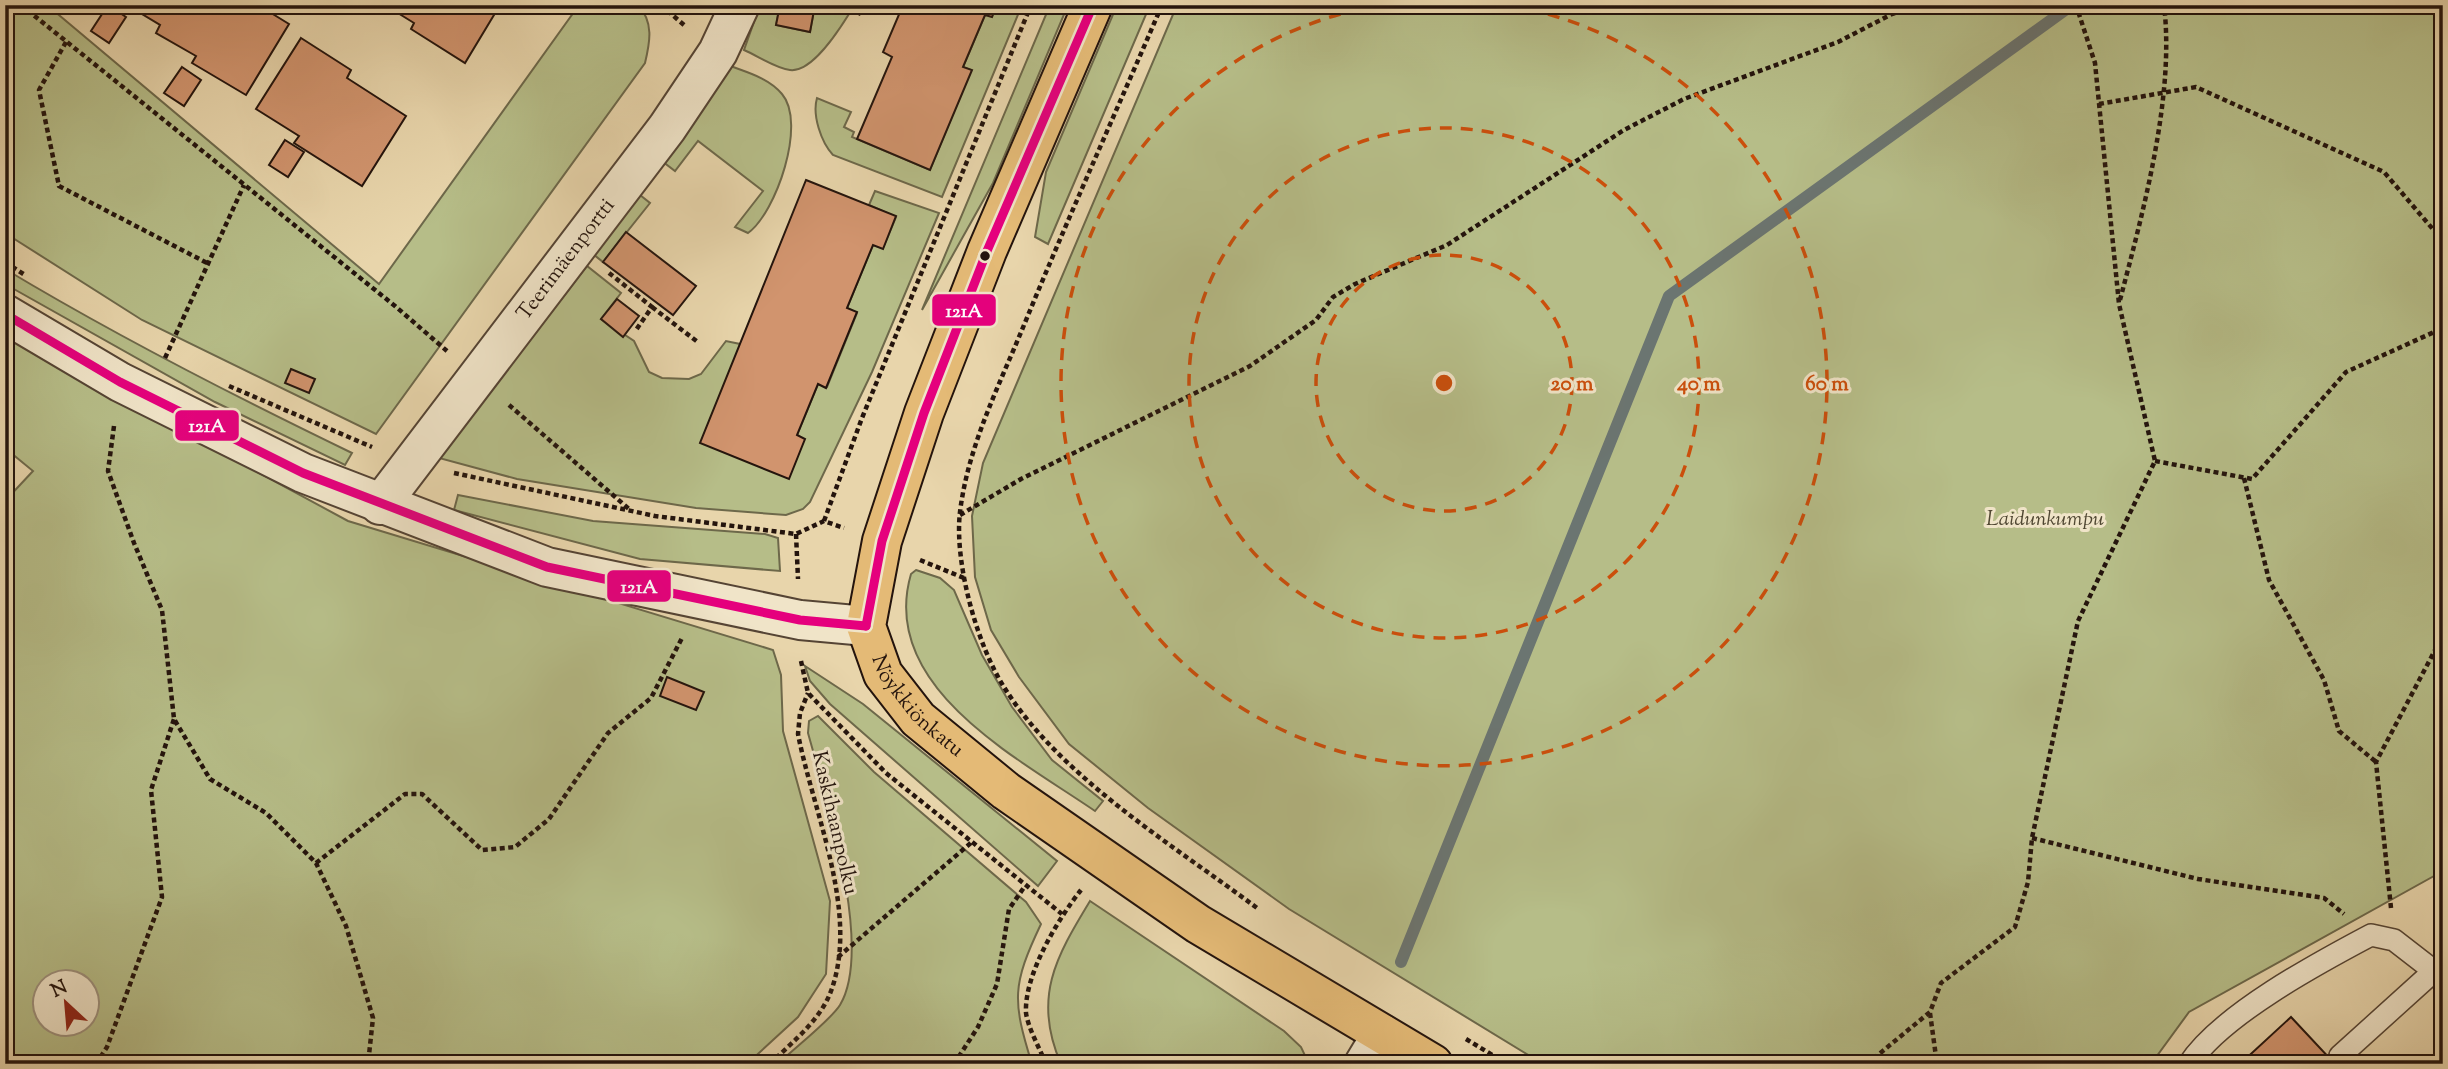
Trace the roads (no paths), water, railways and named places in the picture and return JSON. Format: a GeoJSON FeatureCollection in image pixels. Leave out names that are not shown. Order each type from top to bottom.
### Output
{"type":"FeatureCollection","features":[{"type":"Feature","properties":{"kind":"main road","name":"Nöykkiönkatu"},"geometry":{"type":"LineString","coordinates":[[1093,5],[987,251],[919,425],[882,541],[866,626],[883,674],[918,719],[1006,791],[1373,1049],[1428,1063]]}},
{"type":"Feature","properties":{"kind":"street","name":"Teerimäenportti"},"geometry":{"type":"LineString","coordinates":[[380,505],[667,128],[718,52],[740,5]]}},
{"type":"Feature","properties":{"kind":"street"},"geometry":{"type":"LineString","coordinates":[[5,314],[120,382],[303,473],[380,505],[547,567],[800,620],[866,626]]}},
{"type":"Feature","properties":{"kind":"lane"},"geometry":{"type":"LineString","coordinates":[[2189,1064],[2203,1043],[2306,970],[2371,935],[2394,940],[2439,975],[2340,1056]]}},
{"type":"Feature","properties":{"kind":"waterway"},"geometry":{"type":"LineString","coordinates":[[1401,962],[1669,296],[2072,5]]}},
{"type":"Feature","properties":{"kind":"park label","name":"Laidunkumpu"},"geometry":{"type":"Point","coordinates":[2045,520]}}]}
